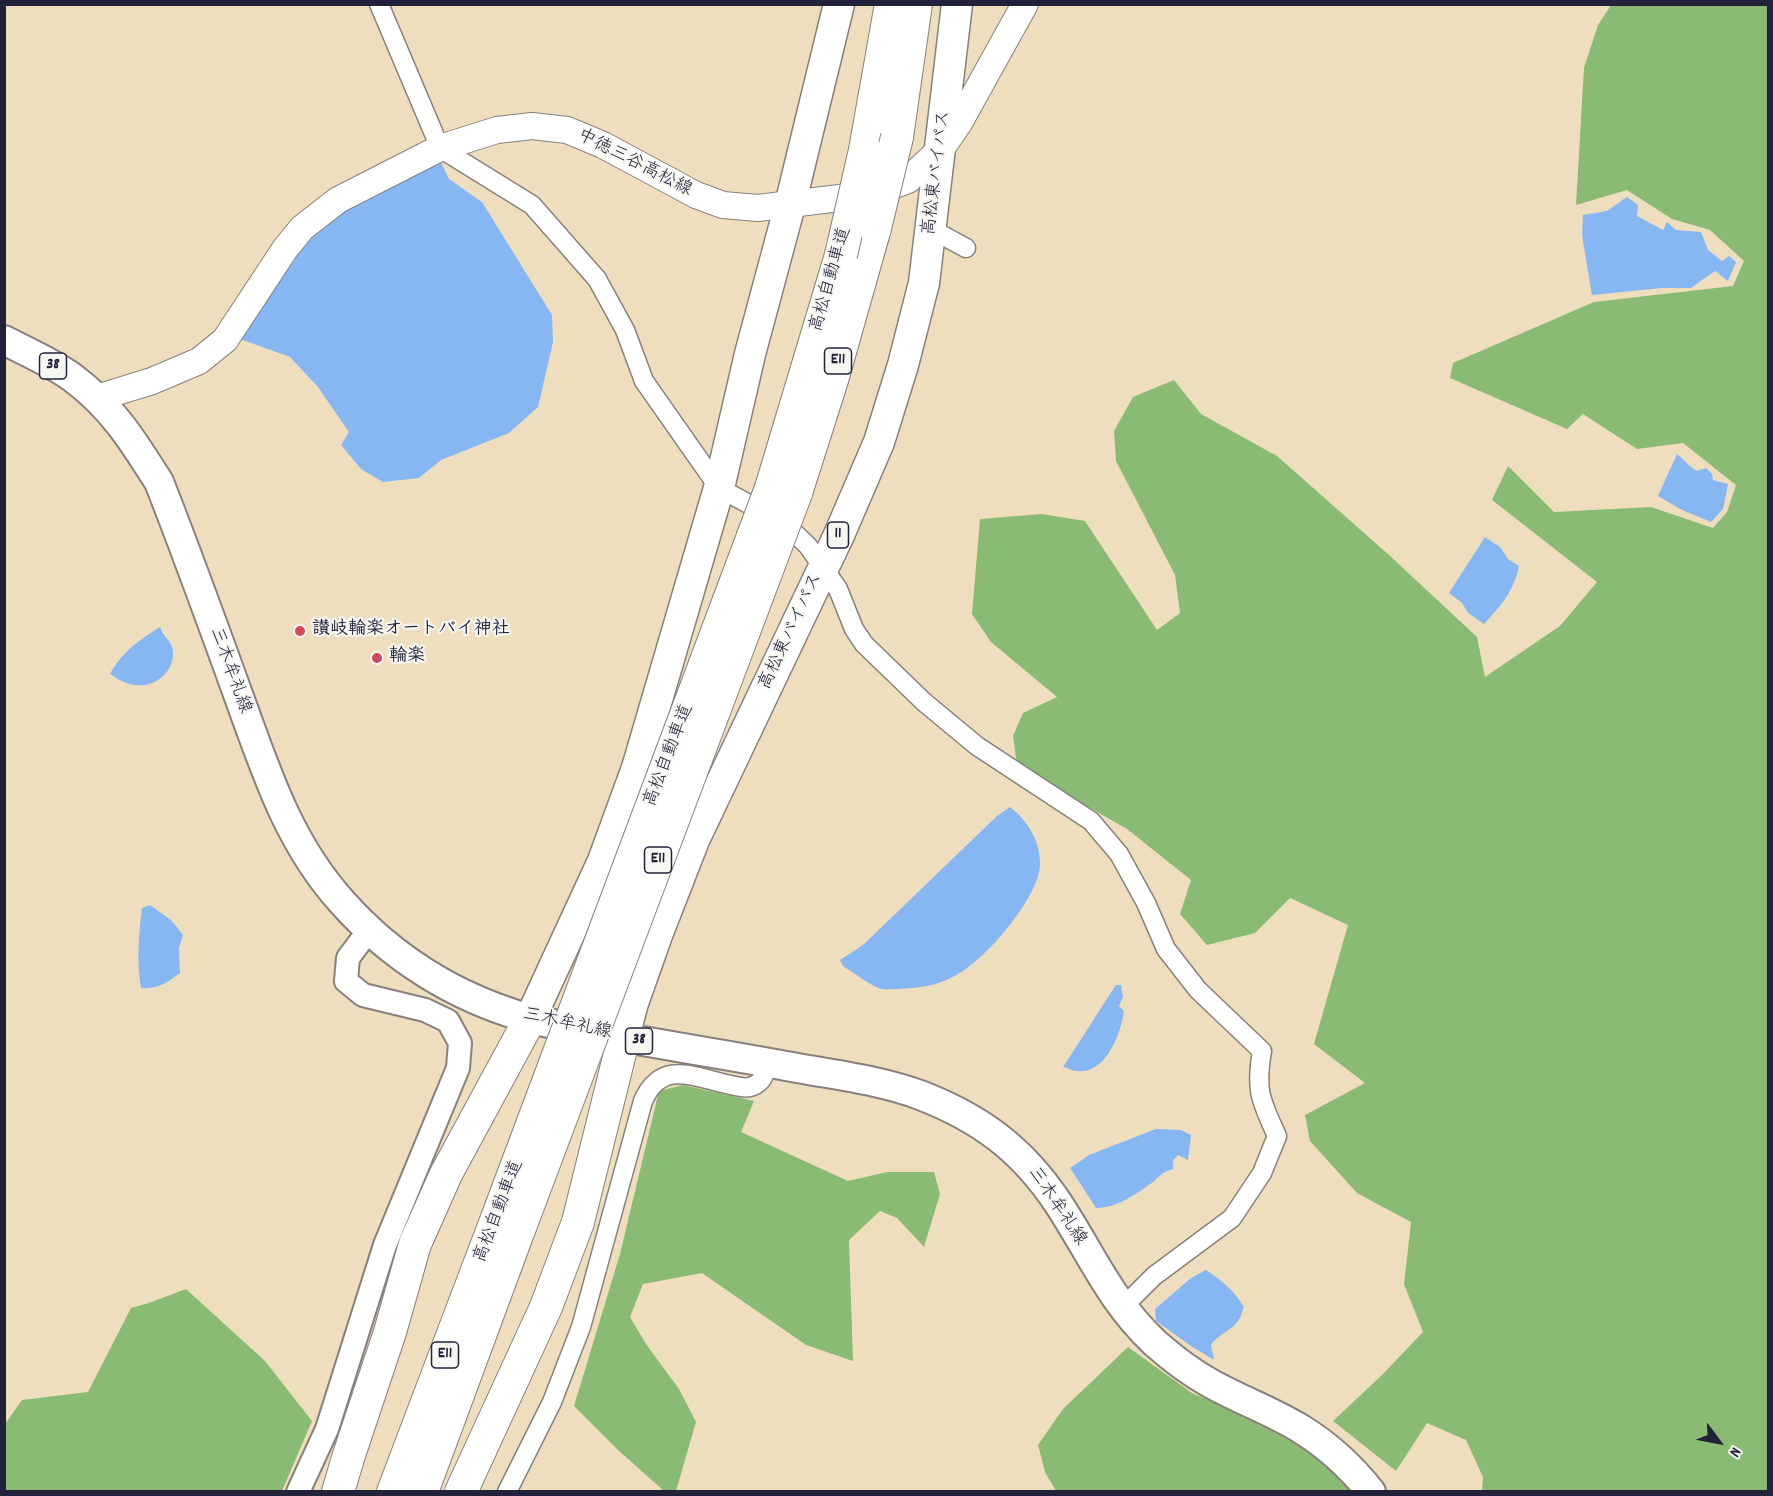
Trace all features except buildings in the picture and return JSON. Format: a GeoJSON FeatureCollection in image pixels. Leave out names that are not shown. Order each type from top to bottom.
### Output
{"type":"FeatureCollection","features":[{"type":"Feature","properties":{"kind":"highway"},"geometry":{"type":"LineString","coordinates":[[338,1491],[390,1332],[415,1244],[446,1174],[530,1019],[603,861],[633,778],[719,488],[750,354],[839,4]]}},
{"type":"Feature","properties":{"kind":"highway","name":"高松自動車道"},"geometry":{"type":"LineString","coordinates":[[784,491],[865,150],[891,4]]}},
{"type":"Feature","properties":{"kind":"highway","name":"高松自動車道"},"geometry":{"type":"LineString","coordinates":[[422,1491],[509,1223],[784,491],[832,380],[875,228],[897,137],[916,4]]}},
{"type":"Feature","properties":{"kind":"highway","name":"高松東バイパス"},"geometry":{"type":"LineString","coordinates":[[624,1037],[633,1003],[657,935],[694,840],[879,442],[903,365],[924,283],[957,4]]}},
{"type":"Feature","properties":{"kind":"highway"},"geometry":{"type":"LineString","coordinates":[[461,1491],[546,1307],[578,1222],[624,1037]]}},
{"type":"Feature","properties":{"kind":"highway","name":"高松自動車道"},"geometry":{"type":"LineString","coordinates":[[393,1491],[509,1223]]}},
{"type":"Feature","properties":{"kind":"main road","name":"中徳三谷高松線"},"geometry":{"type":"LineString","coordinates":[[97,398],[152,381],[199,362],[225,340],[285,249],[302,228],[338,200],[440,148],[497,130],[532,126],[567,130],[603,145],[696,195],[723,205],[758,208],[872,194],[908,180],[941,149],[964,114],[1025,4]]}},
{"type":"Feature","properties":{"kind":"main road","name":"三木牟礼線"},"geometry":{"type":"LineString","coordinates":[[4,340],[72,377],[97,398],[130,435],[159,482],[277,799],[302,851],[339,899],[396,954],[437,981],[488,1006],[530,1019],[661,1046],[890,1086],[919,1095],[981,1124],[1008,1145],[1034,1171],[1058,1204],[1122,1308],[1152,1339],[1180,1364],[1209,1383],[1302,1429],[1335,1455],[1371,1491]]}},
{"type":"Feature","properties":{"kind":"street"},"geometry":{"type":"LineString","coordinates":[[379,4],[440,148],[532,205],[597,279],[625,330],[644,381],[719,488],[784,523],[808,546],[838,589],[854,629],[864,644],[924,702],[977,746],[1091,821],[1119,854],[1146,903],[1166,949],[1198,990],[1262,1051],[1258,1075],[1261,1102],[1277,1136],[1262,1173],[1232,1218],[1154,1276],[1122,1308]]}},
{"type":"Feature","properties":{"kind":"street"},"geometry":{"type":"LineString","coordinates":[[931,229],[966,248]]}},
{"type":"Feature","properties":{"kind":"street"},"geometry":{"type":"LineString","coordinates":[[298,1491],[327,1429],[385,1245],[458,1068],[460,1043],[448,1021],[425,1010],[363,995],[346,981],[348,958],[369,930]]}},
{"type":"Feature","properties":{"kind":"street"},"geometry":{"type":"LineString","coordinates":[[507,1491],[552,1402],[581,1327],[643,1101],[650,1086],[660,1078],[675,1073],[745,1088],[758,1084],[768,1063]]}},
{"type":"Feature","properties":{"kind":"green space"},"geometry":{"type":"Polygon","coordinates":[[[1611,5],[1768,5],[1768,1491],[1482,1491],[1483,1477],[1466,1440],[1427,1423],[1396,1471],[1333,1421],[1423,1332],[1404,1284],[1411,1222],[1357,1193],[1310,1141],[1305,1115],[1365,1083],[1314,1044],[1348,925],[1290,898],[1255,933],[1207,945],[1180,914],[1191,880],[1127,829],[1017,766],[1013,736],[1023,713],[1057,697],[991,642],[972,614],[980,519],[1042,514],[1085,521],[1157,630],[1180,613],[1175,575],[1116,461],[1114,431],[1133,397],[1174,380],[1201,414],[1277,456],[1477,637],[1485,677],[1560,626],[1597,582],[1492,500],[1508,466],[1554,512],[1651,507],[1713,528],[1727,512],[1736,485],[1683,443],[1637,449],[1583,414],[1567,429],[1450,378],[1453,363],[1594,302],[1733,286],[1744,261],[1710,230],[1672,219],[1627,190],[1576,205],[1584,68],[1598,25],[1611,5]]]}},
{"type":"Feature","properties":{"kind":"green space"},"geometry":{"type":"Polygon","coordinates":[[[683,1085],[754,1101],[741,1132],[848,1181],[887,1172],[934,1172],[940,1194],[924,1247],[897,1218],[880,1211],[849,1240],[853,1361],[806,1345],[702,1273],[643,1284],[630,1317],[646,1344],[679,1389],[696,1422],[676,1491],[664,1491],[574,1406],[620,1254],[659,1091],[683,1085]]]}},
{"type":"Feature","properties":{"kind":"green space"},"geometry":{"type":"Polygon","coordinates":[[[186,1289],[265,1361],[312,1421],[282,1491],[5,1491],[5,1424],[22,1400],[88,1392],[131,1308],[186,1289]]]}},
{"type":"Feature","properties":{"kind":"green space"},"geometry":{"type":"Polygon","coordinates":[[[1128,1347],[1192,1393],[1267,1425],[1327,1461],[1356,1491],[1056,1491],[1045,1472],[1038,1445],[1063,1409],[1128,1347]]]}},
{"type":"Feature","properties":{"kind":"water"},"geometry":{"type":"Polygon","coordinates":[[[439,158],[449,179],[482,202],[552,315],[553,342],[538,407],[509,433],[441,460],[419,478],[383,482],[361,469],[341,445],[349,432],[318,387],[290,357],[240,339],[263,306],[279,272],[340,203],[439,158]]]}},
{"type":"Feature","properties":{"kind":"water"},"geometry":{"type":"Polygon","coordinates":[[[1627,197],[1638,205],[1637,216],[1663,230],[1667,222],[1676,230],[1701,232],[1708,250],[1722,261],[1729,256],[1736,262],[1728,281],[1715,271],[1691,288],[1662,288],[1592,295],[1582,235],[1583,215],[1607,211],[1627,197]]]}},
{"type":"Feature","properties":{"kind":"water"},"geometry":{"type":"Polygon","coordinates":[[[1677,454],[1697,471],[1706,468],[1712,474],[1713,480],[1728,484],[1723,509],[1711,522],[1682,510],[1658,496],[1677,454]]]}},
{"type":"Feature","properties":{"kind":"water"},"geometry":{"type":"Polygon","coordinates":[[[1485,537],[1500,547],[1508,559],[1519,566],[1506,598],[1484,624],[1468,613],[1462,603],[1449,593],[1485,537]]]}},
{"type":"Feature","properties":{"kind":"water"},"geometry":{"type":"Polygon","coordinates":[[[160,627],[173,652],[170,666],[162,677],[150,684],[135,685],[110,674],[132,647],[160,627]]]}},
{"type":"Feature","properties":{"kind":"water"},"geometry":{"type":"Polygon","coordinates":[[[1010,807],[1028,825],[1036,840],[1040,866],[1037,879],[1021,910],[996,942],[958,974],[928,986],[904,989],[878,988],[843,966],[840,960],[863,945],[997,816],[1010,807]]]}},
{"type":"Feature","properties":{"kind":"water"},"geometry":{"type":"Polygon","coordinates":[[[150,905],[171,920],[183,935],[179,948],[180,973],[157,987],[141,988],[138,958],[142,908],[150,905]]]}},
{"type":"Feature","properties":{"kind":"water"},"geometry":{"type":"Polygon","coordinates":[[[1116,985],[1121,985],[1123,997],[1119,1006],[1124,1011],[1110,1051],[1104,1060],[1087,1070],[1075,1071],[1063,1067],[1116,985]]]}},
{"type":"Feature","properties":{"kind":"water"},"geometry":{"type":"Polygon","coordinates":[[[1156,1129],[1181,1130],[1191,1135],[1188,1160],[1178,1155],[1173,1160],[1173,1169],[1163,1173],[1137,1193],[1117,1204],[1096,1208],[1070,1168],[1089,1155],[1156,1129]]]}},
{"type":"Feature","properties":{"kind":"water"},"geometry":{"type":"Polygon","coordinates":[[[1206,1270],[1227,1286],[1244,1307],[1235,1325],[1211,1345],[1214,1360],[1156,1321],[1155,1309],[1191,1278],[1206,1270]]]}},
{"type":"Feature","properties":{"kind":"place","name":"讃岐輪楽オートバイ神社"},"geometry":{"type":"Point","coordinates":[300,631]}},
{"type":"Feature","properties":{"kind":"place","name":"輪楽"},"geometry":{"type":"Point","coordinates":[377,658]}}]}
